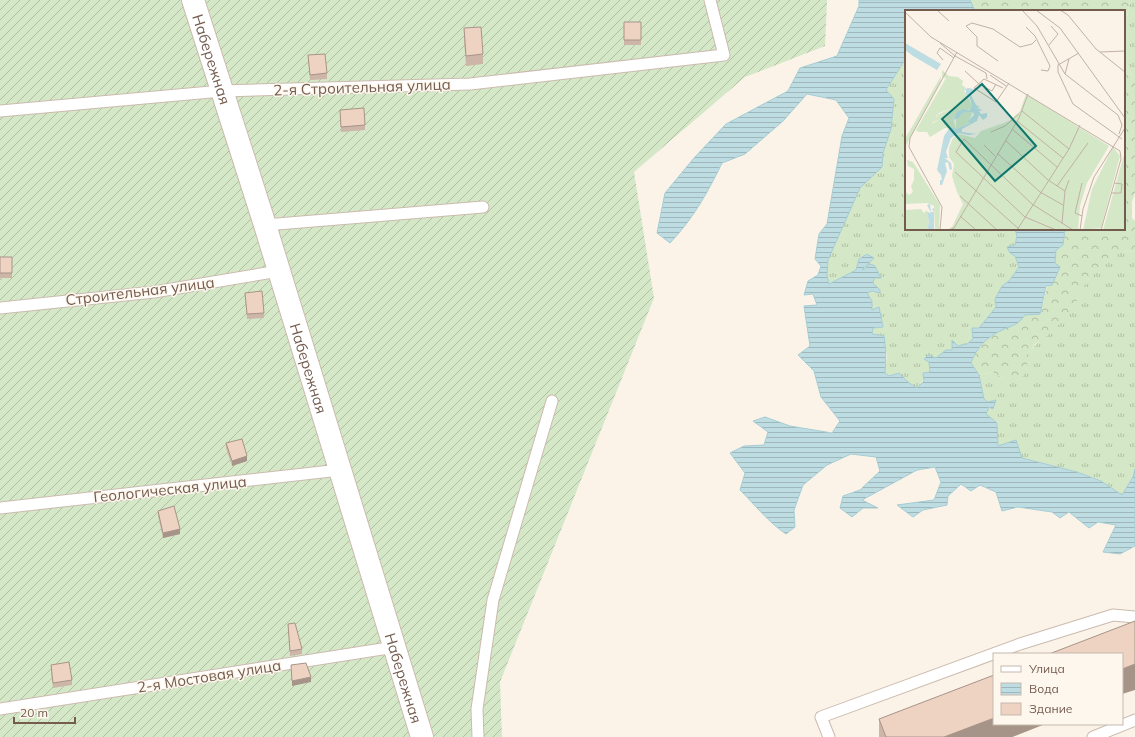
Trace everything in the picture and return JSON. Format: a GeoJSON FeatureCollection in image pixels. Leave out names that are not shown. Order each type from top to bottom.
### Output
{"type":"FeatureCollection","features":[{"type":"Feature","properties":{"kind":"street","name":"Набережная"},"geometry":{"type":"LineString","coordinates":[[193,0],[265,225],[422,737]]}},
{"type":"Feature","properties":{"kind":"lane","name":"2-я Строительная улица"},"geometry":{"type":"LineString","coordinates":[[0,111],[222,91],[470,84],[724,54],[710,0]]}},
{"type":"Feature","properties":{"kind":"lane"},"geometry":{"type":"LineString","coordinates":[[265,225],[483,207]]}},
{"type":"Feature","properties":{"kind":"lane","name":"Строительная улица"},"geometry":{"type":"LineString","coordinates":[[0,308],[154,292],[279,271]]}},
{"type":"Feature","properties":{"kind":"lane"},"geometry":{"type":"LineString","coordinates":[[478,737],[477,709],[493,600],[552,400]]}},
{"type":"Feature","properties":{"kind":"lane","name":"Геологическая улица"},"geometry":{"type":"LineString","coordinates":[[0,508],[340,470]]}},
{"type":"Feature","properties":{"kind":"lane"},"geometry":{"type":"LineString","coordinates":[[998,653],[1114,615],[1135,617]]}},
{"type":"Feature","properties":{"kind":"lane","name":"2-я Мостовая улица"},"geometry":{"type":"LineString","coordinates":[[0,709],[395,647]]}},
{"type":"Feature","properties":{"kind":"lane"},"geometry":{"type":"LineString","coordinates":[[829,737],[821,717],[993,655]]}},
{"type":"Feature","properties":{"kind":"lane"},"geometry":{"type":"LineString","coordinates":[[1123,725],[1135,720]]}},
{"type":"Feature","properties":{"kind":"lane"},"geometry":{"type":"LineString","coordinates":[[1093,737],[1123,725]]}},
{"type":"Feature","properties":{"kind":"green space"},"geometry":{"type":"Polygon","coordinates":[[[0,0],[827,0],[825,46],[745,77],[634,172],[654,298],[500,682],[502,737],[0,737],[0,0]]]}},
{"type":"Feature","properties":{"kind":"green space"},"geometry":{"type":"Polygon","coordinates":[[[970,0],[1130,0],[1125,28],[1125,10],[974,10],[970,0]]]}},
{"type":"Feature","properties":{"kind":"green space"},"geometry":{"type":"Polygon","coordinates":[[[1130,0],[1135,0],[1135,77],[1125,65],[1125,28],[1130,0]]]}},
{"type":"Feature","properties":{"kind":"green space"},"geometry":{"type":"Polygon","coordinates":[[[902,62],[905,63],[905,230],[1015,230],[1017,236],[1015,245],[1008,247],[1015,256],[1019,267],[1009,281],[1002,286],[995,299],[996,307],[979,328],[973,339],[967,344],[958,346],[952,341],[952,351],[946,350],[936,358],[924,359],[929,362],[930,372],[917,388],[899,373],[889,376],[885,373],[887,356],[883,336],[872,334],[873,328],[883,327],[879,307],[872,310],[872,301],[867,293],[877,288],[873,283],[874,278],[881,278],[865,269],[861,270],[874,258],[867,254],[859,259],[856,270],[829,284],[827,275],[828,260],[860,188],[882,166],[883,153],[891,129],[894,99],[886,91],[902,62]]]}},
{"type":"Feature","properties":{"kind":"green space"},"geometry":{"type":"Polygon","coordinates":[[[1125,65],[1135,77],[1135,193],[1132,202],[1132,218],[1135,221],[1135,252],[1121,251],[1088,280],[1067,317],[1047,336],[1035,344],[1026,357],[1028,370],[1019,381],[1004,379],[993,372],[979,375],[971,363],[976,350],[991,336],[1043,304],[1054,264],[1056,250],[1063,245],[1065,230],[1125,230],[1125,65]]]}},
{"type":"Feature","properties":{"kind":"green space"},"geometry":{"type":"Polygon","coordinates":[[[1121,251],[1135,252],[1135,469],[1133,477],[1122,495],[1101,481],[1077,472],[1022,458],[998,447],[997,423],[986,414],[989,407],[993,409],[996,400],[988,402],[984,399],[979,375],[993,372],[1004,379],[1028,370],[1025,357],[1068,313],[1093,274],[1121,251]]]}},
{"type":"Feature","properties":{"kind":"water"},"geometry":{"type":"Polygon","coordinates":[[[859,0],[970,0],[975,10],[905,10],[905,60],[886,90],[894,99],[891,129],[883,153],[882,167],[860,188],[828,260],[827,275],[829,284],[856,270],[859,259],[867,254],[874,258],[862,270],[870,264],[875,266],[881,278],[874,278],[873,283],[880,290],[880,293],[872,291],[867,293],[872,301],[872,310],[879,307],[883,327],[873,328],[872,334],[884,336],[886,354],[885,373],[889,376],[899,373],[917,388],[924,381],[923,373],[930,372],[929,362],[924,359],[928,355],[936,358],[946,350],[952,350],[952,340],[958,346],[967,344],[973,339],[972,328],[979,328],[996,307],[995,299],[1002,286],[1009,281],[1019,267],[1015,256],[1010,253],[1007,247],[1015,245],[1017,236],[1015,230],[1065,230],[1063,245],[1056,250],[1055,263],[1060,267],[1052,285],[1046,286],[1040,314],[1025,315],[1017,323],[992,336],[979,348],[971,363],[979,375],[984,399],[988,402],[996,400],[993,409],[989,407],[986,414],[997,423],[998,446],[1016,440],[1022,458],[1077,472],[1101,481],[1122,495],[1133,477],[1135,469],[1135,546],[1120,554],[1103,552],[1116,525],[1098,522],[1089,528],[1069,512],[1060,518],[1052,512],[1018,507],[1002,511],[996,492],[980,485],[971,491],[961,484],[948,496],[947,505],[923,510],[913,517],[897,505],[934,500],[941,482],[935,467],[917,470],[862,500],[878,508],[863,508],[852,517],[840,508],[843,496],[860,490],[880,471],[876,457],[851,454],[827,465],[803,485],[794,510],[795,527],[786,534],[768,519],[740,490],[745,473],[730,453],[744,446],[764,445],[768,432],[753,421],[765,417],[790,426],[832,433],[840,421],[821,397],[814,371],[798,355],[810,346],[804,306],[817,305],[813,294],[804,295],[808,281],[818,275],[821,266],[815,259],[819,234],[827,224],[842,136],[849,118],[836,100],[807,94],[783,121],[745,154],[722,163],[699,205],[670,243],[657,233],[665,193],[694,158],[726,124],[788,91],[800,68],[837,56],[859,6],[859,0]]]}},
{"type":"Feature","properties":{"kind":"building"},"geometry":{"type":"Polygon","coordinates":[[[624,22],[641,22],[641,40],[624,40],[624,22]]]}},
{"type":"Feature","properties":{"kind":"building"},"geometry":{"type":"Polygon","coordinates":[[[481,27],[483,54],[466,56],[464,28],[481,27]]]}},
{"type":"Feature","properties":{"kind":"building"},"geometry":{"type":"Polygon","coordinates":[[[325,54],[327,73],[310,75],[308,55],[325,54]]]}},
{"type":"Feature","properties":{"kind":"building"},"geometry":{"type":"Polygon","coordinates":[[[364,108],[365,125],[341,127],[340,110],[364,108]]]}},
{"type":"Feature","properties":{"kind":"building"},"geometry":{"type":"Polygon","coordinates":[[[0,257],[12,257],[12,273],[0,273],[0,257]]]}},
{"type":"Feature","properties":{"kind":"building"},"geometry":{"type":"Polygon","coordinates":[[[262,291],[264,313],[247,314],[245,293],[262,291]]]}},
{"type":"Feature","properties":{"kind":"building"},"geometry":{"type":"Polygon","coordinates":[[[242,439],[247,456],[232,461],[226,443],[242,439]]]}},
{"type":"Feature","properties":{"kind":"building"},"geometry":{"type":"Polygon","coordinates":[[[174,506],[180,529],[163,533],[158,511],[174,506]]]}},
{"type":"Feature","properties":{"kind":"building"},"geometry":{"type":"Polygon","coordinates":[[[1135,621],[1135,664],[1123,669],[1123,653],[1052,653],[1135,621]]]}},
{"type":"Feature","properties":{"kind":"building"},"geometry":{"type":"Polygon","coordinates":[[[295,623],[302,649],[290,651],[288,624],[295,623]]]}},
{"type":"Feature","properties":{"kind":"building"},"geometry":{"type":"Polygon","coordinates":[[[69,662],[72,680],[53,683],[51,665],[69,662]]]}},
{"type":"Feature","properties":{"kind":"building"},"geometry":{"type":"Polygon","coordinates":[[[306,663],[311,677],[292,681],[291,665],[306,663]]]}},
{"type":"Feature","properties":{"kind":"building"},"geometry":{"type":"Polygon","coordinates":[[[993,675],[993,718],[944,737],[886,737],[879,719],[993,675]]]}}]}
